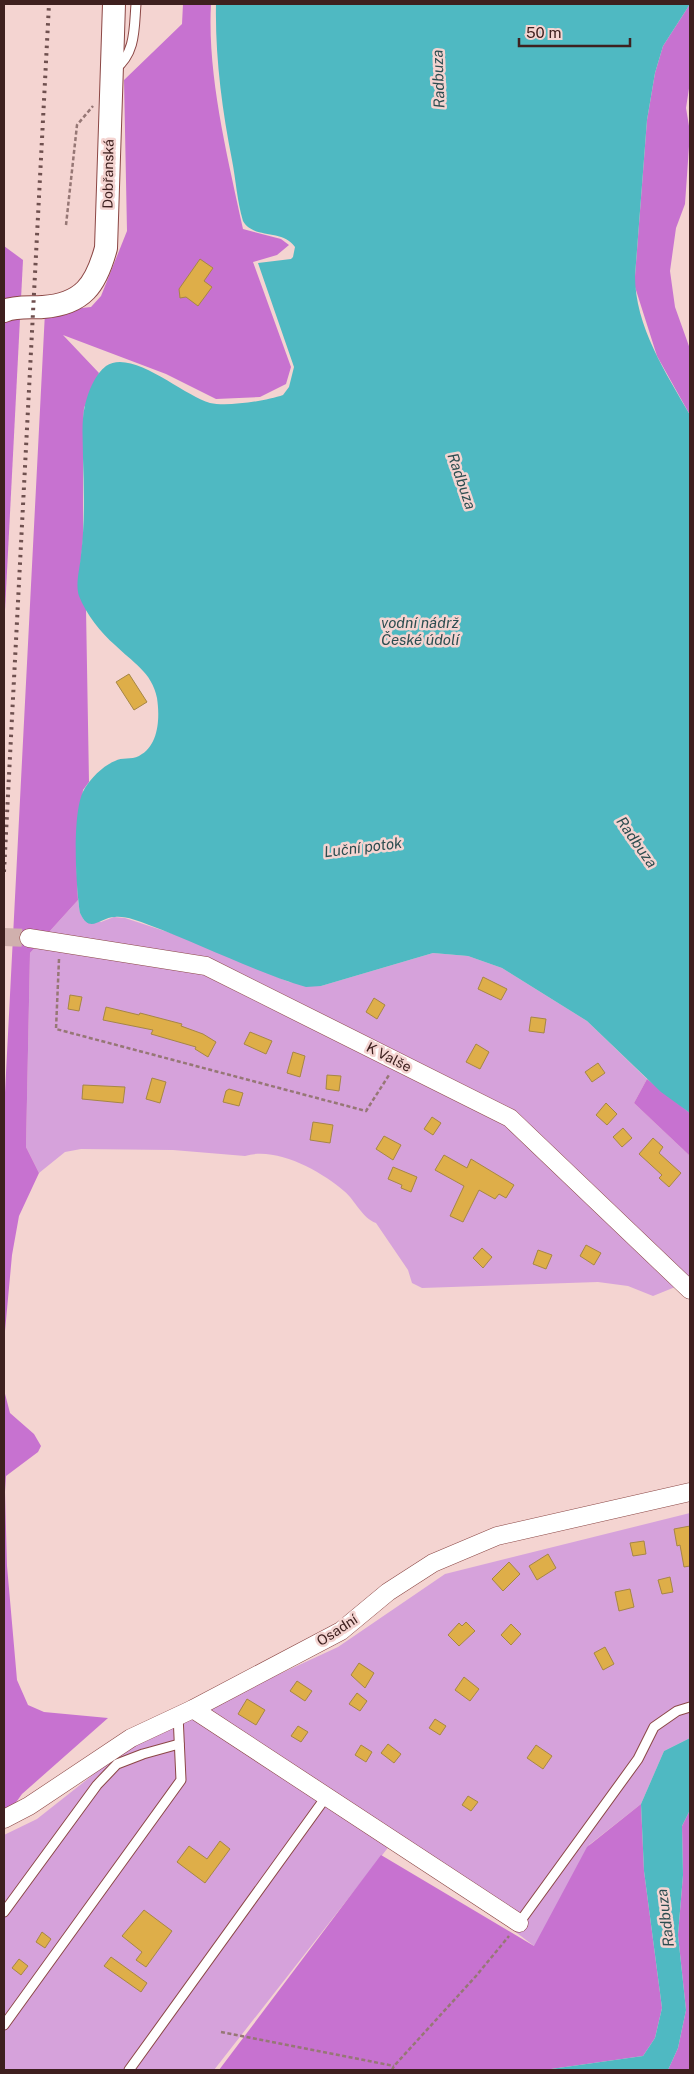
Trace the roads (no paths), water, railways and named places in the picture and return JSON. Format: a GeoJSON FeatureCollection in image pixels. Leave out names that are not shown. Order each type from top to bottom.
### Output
{"type":"FeatureCollection","features":[{"type":"Feature","properties":{"kind":"street","name":"Dobřanská"},"geometry":{"type":"LineString","coordinates":[[24,308],[72,301],[85,292],[100,268],[106,248],[114,4]]}},
{"type":"Feature","properties":{"kind":"street","name":"K Valše"},"geometry":{"type":"LineString","coordinates":[[29,938],[206,966],[510,1118],[690,1290]]}},
{"type":"Feature","properties":{"kind":"street","name":"Osadní"},"geometry":{"type":"LineString","coordinates":[[4,1819],[29,1806],[131,1738],[340,1632],[388,1592],[433,1563],[497,1536],[690,1492]]}},
{"type":"Feature","properties":{"kind":"street"},"geometry":{"type":"LineString","coordinates":[[185,1712],[326,1796],[519,1923]]}},
{"type":"Feature","properties":{"kind":"lane"},"geometry":{"type":"LineString","coordinates":[[110,83],[132,48],[136,4]]}},
{"type":"Feature","properties":{"kind":"lane"},"geometry":{"type":"LineString","coordinates":[[519,1923],[638,1759],[654,1727],[677,1711],[690,1707]]}},
{"type":"Feature","properties":{"kind":"lane"},"geometry":{"type":"LineString","coordinates":[[4,2025],[181,1780],[179,1744],[185,1712]]}},
{"type":"Feature","properties":{"kind":"lane"},"geometry":{"type":"LineString","coordinates":[[4,1912],[98,1785],[118,1764],[143,1754],[179,1744]]}},
{"type":"Feature","properties":{"kind":"lane"},"geometry":{"type":"LineString","coordinates":[[129,2070],[326,1796]]}},
{"type":"Feature","properties":{"kind":"water","name":"vodní nádrž České údolí"},"geometry":{"type":"Polygon","coordinates":[[[216,4],[690,4],[663,46],[655,73],[647,120],[635,276],[636,295],[646,331],[662,366],[690,415],[690,1113],[661,1092],[587,1021],[502,968],[468,956],[433,953],[321,986],[306,987],[286,981],[136,920],[115,917],[92,924],[88,923],[80,913],[77,885],[76,830],[81,798],[85,788],[98,772],[111,763],[139,756],[146,751],[154,739],[158,723],[157,698],[151,681],[99,629],[79,596],[78,581],[84,519],[82,431],[85,405],[90,389],[95,378],[106,366],[117,362],[130,363],[158,375],[199,399],[210,403],[247,403],[283,395],[289,387],[294,367],[258,263],[291,259],[295,247],[289,241],[276,235],[261,233],[248,227],[243,221],[222,102],[218,63],[216,4]]]}},
{"type":"Feature","properties":{"kind":"water","name":"Radbuza"},"geometry":{"type":"Polygon","coordinates":[[[690,1738],[690,1810],[682,1826],[683,1875],[678,1935],[686,2010],[678,2048],[668,2070],[544,2070],[643,2056],[655,2038],[662,2008],[644,1871],[641,1804],[664,1751],[690,1738]]]}},
{"type":"Feature","properties":{"kind":"tunnel"},"geometry":{"type":"LineString","coordinates":[[4,937],[29,938]]}},
{"type":"Feature","properties":{"kind":"railway"},"geometry":{"type":"LineString","coordinates":[[4,872],[49,4]]}},
{"type":"Feature","properties":{"kind":"water label","name":"Luční potok"},"geometry":{"type":"Point","coordinates":[363,847]}}]}
